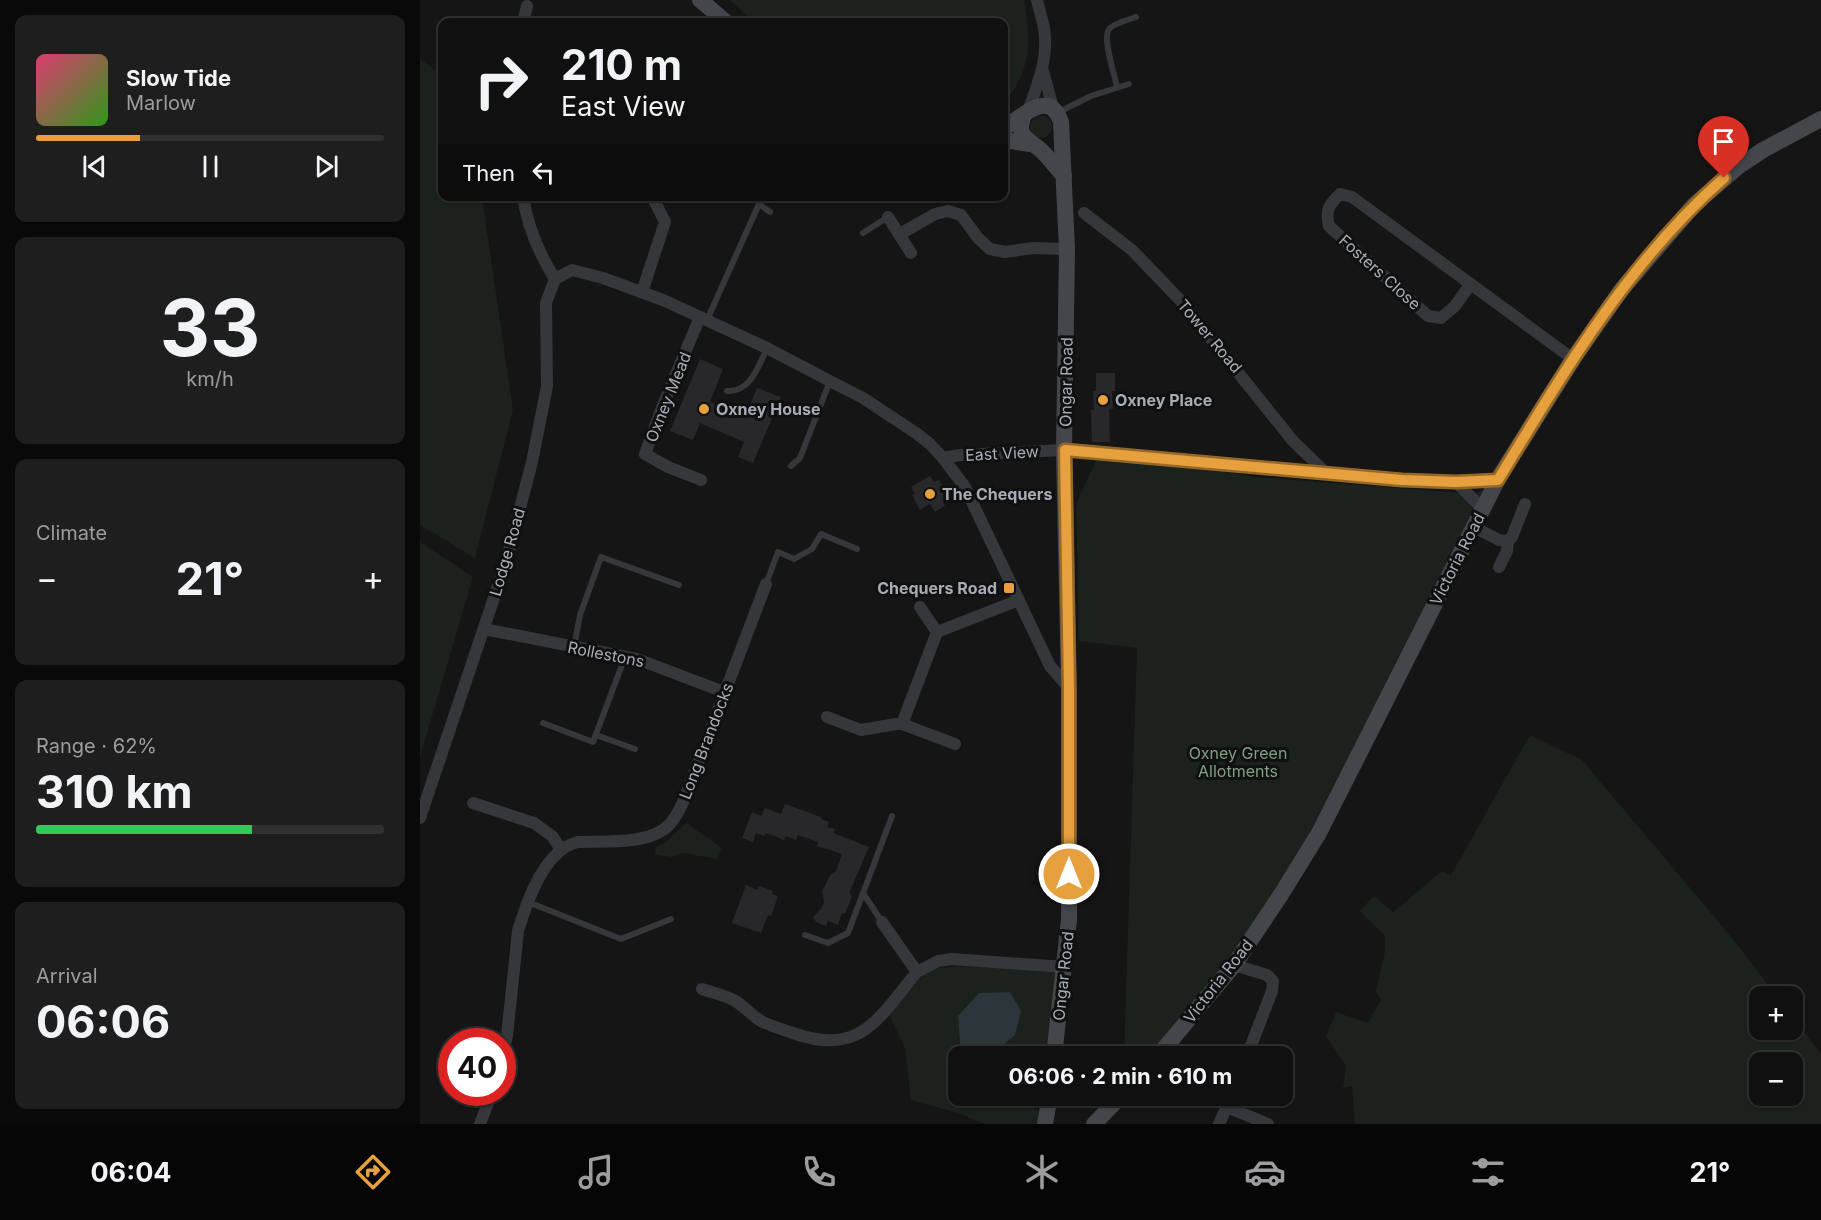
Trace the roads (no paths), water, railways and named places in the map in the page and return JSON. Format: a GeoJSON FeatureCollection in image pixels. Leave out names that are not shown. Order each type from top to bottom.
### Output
{"type":"FeatureCollection","features":[{"type":"Feature","properties":{"kind":"street"},"geometry":{"type":"LineString","coordinates":[[700,0],[721,18]]}},
{"type":"Feature","properties":{"kind":"street","name":"Ongar Road"},"geometry":{"type":"LineString","coordinates":[[1037,0],[1044,27],[1046,51],[1042,71],[1021,124],[1021,131],[1025,139],[1064,176]]}},
{"type":"Feature","properties":{"kind":"street"},"geometry":{"type":"LineString","coordinates":[[524,18],[527,6]]}},
{"type":"Feature","properties":{"kind":"street","name":"Ongar Road"},"geometry":{"type":"LineString","coordinates":[[1042,71],[1057,117],[1064,176],[1067,249],[1065,450],[1069,688],[1069,920],[1055,1046]]}},
{"type":"Feature","properties":{"kind":"street"},"geometry":{"type":"LineString","coordinates":[[1008,125],[1026,113],[1042,106],[1057,117],[1058,138],[1044,147],[1008,141]]}},
{"type":"Feature","properties":{"kind":"street","name":"Victoria Road"},"geometry":{"type":"LineString","coordinates":[[1166,1046],[1234,965],[1319,833],[1498,480],[1573,359],[1622,289],[1694,205],[1739,165],[1762,150],[1821,119]]}},
{"type":"Feature","properties":{"kind":"street","name":"Fosters Close"},"geometry":{"type":"LineString","coordinates":[[1470,285],[1455,306],[1441,318],[1428,316],[1329,226],[1326,216],[1330,204],[1340,194],[1352,197],[1573,359]]}},
{"type":"Feature","properties":{"kind":"street"},"geometry":{"type":"LineString","coordinates":[[524,201],[544,262],[555,279],[572,270],[591,274],[704,318],[862,398],[916,433],[943,458],[964,487],[1050,666],[1069,688]]}},
{"type":"Feature","properties":{"kind":"street"},"geometry":{"type":"LineString","coordinates":[[642,292],[665,222],[654,201]]}},
{"type":"Feature","properties":{"kind":"street"},"geometry":{"type":"LineString","coordinates":[[900,234],[935,214],[948,211],[961,215],[983,245],[990,249],[1005,252],[1033,248],[1067,249]]}},
{"type":"Feature","properties":{"kind":"street","name":"Tower Road"},"geometry":{"type":"LineString","coordinates":[[1084,213],[1132,250],[1180,300],[1293,441],[1324,471]]}},
{"type":"Feature","properties":{"kind":"street"},"geometry":{"type":"LineString","coordinates":[[888,217],[910,253]]}},
{"type":"Feature","properties":{"kind":"street","name":"Lodge Road"},"geometry":{"type":"LineString","coordinates":[[420,818],[506,562],[540,429],[547,386],[546,303],[555,279]]}},
{"type":"Feature","properties":{"kind":"street","name":"Oxney Mead"},"geometry":{"type":"LineString","coordinates":[[700,480],[645,454],[663,405],[704,318]]}},
{"type":"Feature","properties":{"kind":"street","name":"East View"},"geometry":{"type":"LineString","coordinates":[[943,458],[960,455],[1065,450],[1324,471],[1402,480],[1456,482],[1498,480]]}},
{"type":"Feature","properties":{"kind":"street"},"geometry":{"type":"LineString","coordinates":[[1456,482],[1483,509]]}},
{"type":"Feature","properties":{"kind":"street"},"geometry":{"type":"LineString","coordinates":[[1499,567],[1525,504]]}},
{"type":"Feature","properties":{"kind":"street"},"geometry":{"type":"LineString","coordinates":[[1474,527],[1499,540],[1508,541]]}},
{"type":"Feature","properties":{"kind":"street","name":"Long Brandocks"},"geometry":{"type":"LineString","coordinates":[[561,849],[578,842],[639,839],[657,834],[669,825],[684,800],[766,584]]}},
{"type":"Feature","properties":{"kind":"street"},"geometry":{"type":"LineString","coordinates":[[902,724],[937,632],[1019,600]]}},
{"type":"Feature","properties":{"kind":"street"},"geometry":{"type":"LineString","coordinates":[[920,607],[937,632]]}},
{"type":"Feature","properties":{"kind":"street","name":"Rollestons"},"geometry":{"type":"LineString","coordinates":[[484,629],[649,662],[724,692]]}},
{"type":"Feature","properties":{"kind":"street"},"geometry":{"type":"LineString","coordinates":[[827,717],[861,730],[902,724],[956,744]]}},
{"type":"Feature","properties":{"kind":"street"},"geometry":{"type":"LineString","coordinates":[[473,803],[544,828],[561,849],[549,860],[523,915],[515,948],[507,1028]]}},
{"type":"Feature","properties":{"kind":"street"},"geometry":{"type":"LineString","coordinates":[[882,922],[917,972]]}},
{"type":"Feature","properties":{"kind":"street"},"geometry":{"type":"LineString","coordinates":[[702,989],[735,1000],[760,1020],[804,1037],[822,1040],[842,1039],[864,1030],[881,1018],[917,972],[938,961],[952,959],[1065,967]]}},
{"type":"Feature","properties":{"kind":"street"},"geometry":{"type":"LineString","coordinates":[[1234,965],[1267,975],[1273,981],[1272,991],[1251,1046]]}},
{"type":"Feature","properties":{"kind":"street"},"geometry":{"type":"LineString","coordinates":[[480,1124],[487,1106]]}},
{"type":"Feature","properties":{"kind":"street"},"geometry":{"type":"LineString","coordinates":[[1045,1124],[1048,1106]]}},
{"type":"Feature","properties":{"kind":"street"},"geometry":{"type":"LineString","coordinates":[[1094,1124],[1111,1106]]}},
{"type":"Feature","properties":{"kind":"street"},"geometry":{"type":"LineString","coordinates":[[1220,1124],[1227,1107],[1268,1124]]}},
{"type":"Feature","properties":{"kind":"lane"},"geometry":{"type":"LineString","coordinates":[[1117,87],[1107,33],[1109,28],[1136,17]]}},
{"type":"Feature","properties":{"kind":"lane"},"geometry":{"type":"LineString","coordinates":[[1057,117],[1091,96],[1129,84]]}},
{"type":"Feature","properties":{"kind":"lane"},"geometry":{"type":"LineString","coordinates":[[704,318],[759,204],[770,212]]}},
{"type":"Feature","properties":{"kind":"lane"},"geometry":{"type":"LineString","coordinates":[[863,233],[888,217]]}},
{"type":"Feature","properties":{"kind":"lane"},"geometry":{"type":"LineString","coordinates":[[727,391],[735,391],[749,383],[767,348]]}},
{"type":"Feature","properties":{"kind":"lane"},"geometry":{"type":"LineString","coordinates":[[791,466],[800,458],[830,381]]}},
{"type":"Feature","properties":{"kind":"lane"},"geometry":{"type":"LineString","coordinates":[[766,584],[778,552],[794,559],[812,549],[821,534],[857,549]]}},
{"type":"Feature","properties":{"kind":"lane"},"geometry":{"type":"LineString","coordinates":[[574,647],[580,615],[601,557],[679,585]]}},
{"type":"Feature","properties":{"kind":"lane"},"geometry":{"type":"LineString","coordinates":[[543,723],[593,742],[625,656]]}},
{"type":"Feature","properties":{"kind":"lane"},"geometry":{"type":"LineString","coordinates":[[596,735],[635,749]]}},
{"type":"Feature","properties":{"kind":"lane"},"geometry":{"type":"LineString","coordinates":[[805,935],[828,943],[848,933],[892,816]]}},
{"type":"Feature","properties":{"kind":"lane"},"geometry":{"type":"LineString","coordinates":[[863,893],[882,922]]}},
{"type":"Feature","properties":{"kind":"lane"},"geometry":{"type":"LineString","coordinates":[[528,902],[621,939],[671,920]]}},
{"type":"Feature","properties":{"kind":"place","name":"Oxney Place"},"geometry":{"type":"Point","coordinates":[1103,400]}},
{"type":"Feature","properties":{"kind":"place","name":"Oxney House"},"geometry":{"type":"Point","coordinates":[704,409]}},
{"type":"Feature","properties":{"kind":"place","name":"The Chequers"},"geometry":{"type":"Point","coordinates":[930,494]}},
{"type":"Feature","properties":{"kind":"place","name":"Chequers Road"},"geometry":{"type":"Point","coordinates":[1009,588]}},
{"type":"Feature","properties":{"kind":"park label","name":"Oxney Green Allotments"},"geometry":{"type":"Point","coordinates":[1238,762]}}]}
